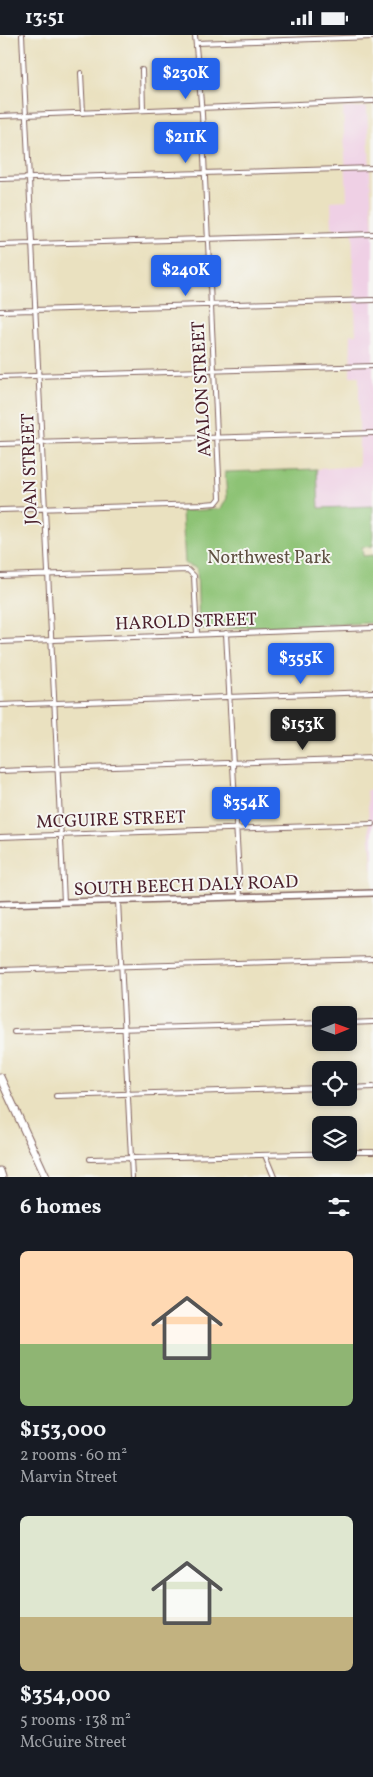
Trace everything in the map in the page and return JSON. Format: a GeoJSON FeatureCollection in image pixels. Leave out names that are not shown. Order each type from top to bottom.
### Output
{"type":"FeatureCollection","features":[{"type":"Feature","properties":{"kind":"highway"},"geometry":{"type":"LineString","coordinates":[[0,1077],[46,1177]]}},
{"type":"Feature","properties":{"kind":"highway"},"geometry":{"type":"LineString","coordinates":[[0,1171],[2,1177]]}},
{"type":"Feature","properties":{"kind":"street","name":"JOAN STREET"},"geometry":{"type":"LineString","coordinates":[[22,35],[64,903]]}},
{"type":"Feature","properties":{"kind":"street","name":"AVALON STREET"},"geometry":{"type":"LineString","coordinates":[[44,508],[218,501],[220,497],[202,108],[195,35]]}},
{"type":"Feature","properties":{"kind":"street"},"geometry":{"type":"LineString","coordinates":[[196,43],[373,37]]}},
{"type":"Feature","properties":{"kind":"street"},"geometry":{"type":"LineString","coordinates":[[142,70],[143,110]]}},
{"type":"Feature","properties":{"kind":"street"},"geometry":{"type":"LineString","coordinates":[[81,73],[83,113]]}},
{"type":"Feature","properties":{"kind":"street"},"geometry":{"type":"LineString","coordinates":[[0,116],[373,101]]}},
{"type":"Feature","properties":{"kind":"street"},"geometry":{"type":"LineString","coordinates":[[0,179],[373,168]]}},
{"type":"Feature","properties":{"kind":"street"},"geometry":{"type":"LineString","coordinates":[[0,245],[373,235]]}},
{"type":"Feature","properties":{"kind":"street"},"geometry":{"type":"LineString","coordinates":[[0,311],[373,300]]}},
{"type":"Feature","properties":{"kind":"street"},"geometry":{"type":"LineString","coordinates":[[0,377],[373,366]]}},
{"type":"Feature","properties":{"kind":"street"},"geometry":{"type":"LineString","coordinates":[[0,444],[373,433]]}},
{"type":"Feature","properties":{"kind":"street"},"geometry":{"type":"LineString","coordinates":[[0,510],[44,508]]}},
{"type":"Feature","properties":{"kind":"street"},"geometry":{"type":"LineString","coordinates":[[0,576],[188,570],[194,576],[196,634]]}},
{"type":"Feature","properties":{"kind":"street","name":"HAROLD STREET"},"geometry":{"type":"LineString","coordinates":[[0,642],[373,628]]}},
{"type":"Feature","properties":{"kind":"street"},"geometry":{"type":"LineString","coordinates":[[226,633],[240,897]]}},
{"type":"Feature","properties":{"kind":"street"},"geometry":{"type":"LineString","coordinates":[[0,705],[373,692]]}},
{"type":"Feature","properties":{"kind":"street"},"geometry":{"type":"LineString","coordinates":[[0,771],[373,758]]}},
{"type":"Feature","properties":{"kind":"street","name":"MCGUIRE STREET"},"geometry":{"type":"LineString","coordinates":[[0,837],[373,824]]}},
{"type":"Feature","properties":{"kind":"street","name":"SOUTH BEECH DALY ROAD"},"geometry":{"type":"LineString","coordinates":[[0,905],[373,893]]}},
{"type":"Feature","properties":{"kind":"street"},"geometry":{"type":"LineString","coordinates":[[118,901],[132,1177]]}},
{"type":"Feature","properties":{"kind":"street"},"geometry":{"type":"LineString","coordinates":[[0,970],[373,959]]}},
{"type":"Feature","properties":{"kind":"street"},"geometry":{"type":"LineString","coordinates":[[358,1023],[373,1022]]}},
{"type":"Feature","properties":{"kind":"street"},"geometry":{"type":"LineString","coordinates":[[14,1032],[312,1023]]}},
{"type":"Feature","properties":{"kind":"street"},"geometry":{"type":"LineString","coordinates":[[357,1088],[373,1087]]}},
{"type":"Feature","properties":{"kind":"street"},"geometry":{"type":"LineString","coordinates":[[56,1096],[312,1088]]}},
{"type":"Feature","properties":{"kind":"street"},"geometry":{"type":"LineString","coordinates":[[357,1152],[373,1152]]}},
{"type":"Feature","properties":{"kind":"street"},"geometry":{"type":"LineString","coordinates":[[90,1159],[312,1154]]}},
{"type":"Feature","properties":{"kind":"street"},"geometry":{"type":"LineString","coordinates":[[265,1155],[274,1177]]}},
{"type":"Feature","properties":{"kind":"shaded area"},"geometry":{"type":"Polygon","coordinates":[[[367,107],[373,237],[373,506],[319,508],[317,469],[359,466],[359,376],[350,376],[351,334],[356,334],[352,229],[332,229],[331,201],[347,200],[343,108],[367,107]]]}},
{"type":"Feature","properties":{"kind":"shaded area"},"geometry":{"type":"Polygon","coordinates":[[[373,789],[373,882],[367,790],[373,789]]]}},
{"type":"Feature","properties":{"kind":"green space","name":"Northwest Park"},"geometry":{"type":"Polygon","coordinates":[[[317,469],[319,508],[373,506],[373,546],[362,547],[363,556],[373,555],[373,623],[199,629],[197,568],[185,564],[182,511],[221,509],[227,498],[225,472],[317,469]]]}}]}
